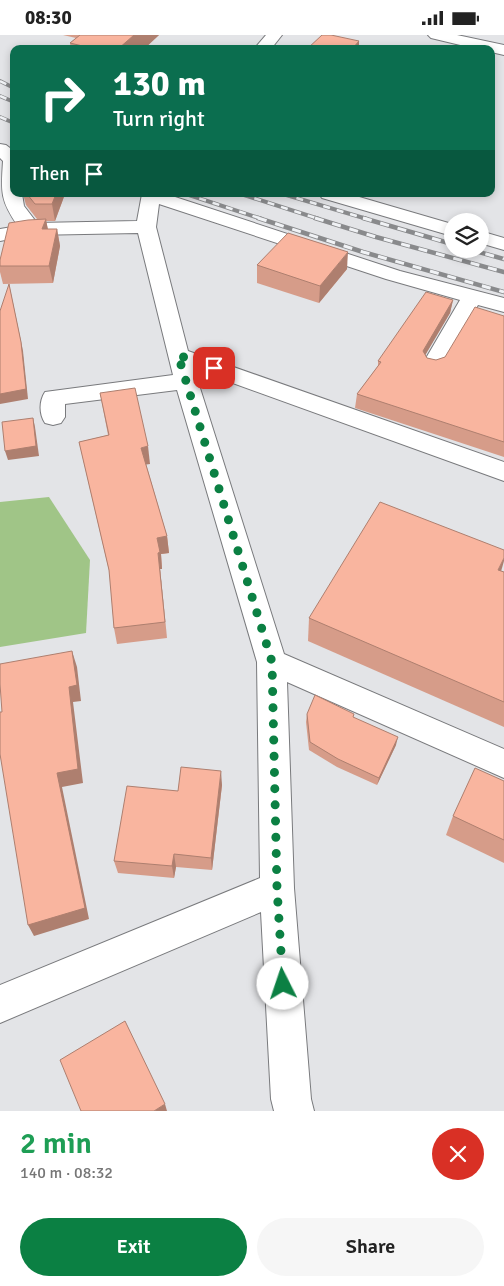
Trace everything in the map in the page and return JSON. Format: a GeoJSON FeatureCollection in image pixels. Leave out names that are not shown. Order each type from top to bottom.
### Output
{"type":"FeatureCollection","features":[{"type":"Feature","properties":{"kind":"street"},"geometry":{"type":"LineString","coordinates":[[265,45],[274,35]]}},
{"type":"Feature","properties":{"kind":"street"},"geometry":{"type":"LineString","coordinates":[[436,35],[478,45]]}},
{"type":"Feature","properties":{"kind":"street"},"geometry":{"type":"LineString","coordinates":[[0,149],[10,157]]}},
{"type":"Feature","properties":{"kind":"street"},"geometry":{"type":"LineString","coordinates":[[12,197],[14,207],[31,229]]}},
{"type":"Feature","properties":{"kind":"street"},"geometry":{"type":"LineString","coordinates":[[151,197],[146,227],[182,368],[272,662],[277,888],[296,1107]]}},
{"type":"Feature","properties":{"kind":"street"},"geometry":{"type":"LineString","coordinates":[[160,197],[392,275],[504,305]]}},
{"type":"Feature","properties":{"kind":"street"},"geometry":{"type":"LineString","coordinates":[[340,197],[444,228]]}},
{"type":"Feature","properties":{"kind":"street"},"geometry":{"type":"LineString","coordinates":[[0,235],[31,229],[146,227]]}},
{"type":"Feature","properties":{"kind":"street"},"geometry":{"type":"LineString","coordinates":[[489,240],[504,244]]}},
{"type":"Feature","properties":{"kind":"street"},"geometry":{"type":"LineString","coordinates":[[433,365],[472,297]]}},
{"type":"Feature","properties":{"kind":"street"},"geometry":{"type":"LineString","coordinates":[[52,398],[182,368],[504,472]]}},
{"type":"Feature","properties":{"kind":"street"},"geometry":{"type":"LineString","coordinates":[[272,662],[504,764]]}},
{"type":"Feature","properties":{"kind":"street"},"geometry":{"type":"LineString","coordinates":[[0,1004],[277,888]]}},
{"type":"Feature","properties":{"kind":"green space"},"geometry":{"type":"Polygon","coordinates":[[[49,497],[90,560],[86,633],[0,647],[0,502],[49,497]]]}},
{"type":"Feature","properties":{"kind":"building"},"geometry":{"type":"Polygon","coordinates":[[[80,35],[134,35],[123,45],[78,45],[70,43],[80,35]]]}},
{"type":"Feature","properties":{"kind":"building"},"geometry":{"type":"Polygon","coordinates":[[[322,35],[359,41],[356,45],[311,45],[322,35]]]}},
{"type":"Feature","properties":{"kind":"building"},"geometry":{"type":"Polygon","coordinates":[[[29,197],[55,197],[52,204],[35,204],[29,197]]]}},
{"type":"Feature","properties":{"kind":"building"},"geometry":{"type":"Polygon","coordinates":[[[46,219],[42,229],[57,229],[49,266],[0,266],[9,223],[46,219]]]}},
{"type":"Feature","properties":{"kind":"building"},"geometry":{"type":"Polygon","coordinates":[[[288,233],[348,252],[320,286],[257,265],[288,233]]]}},
{"type":"Feature","properties":{"kind":"building"},"geometry":{"type":"Polygon","coordinates":[[[9,284],[21,342],[26,389],[0,394],[0,311],[9,284]]]}},
{"type":"Feature","properties":{"kind":"building"},"geometry":{"type":"Polygon","coordinates":[[[426,292],[453,300],[423,351],[427,358],[436,360],[445,357],[475,307],[504,316],[504,442],[357,394],[381,362],[378,361],[426,292]]]}},
{"type":"Feature","properties":{"kind":"building"},"geometry":{"type":"Polygon","coordinates":[[[135,388],[148,446],[141,448],[167,536],[157,538],[160,552],[158,553],[165,622],[114,628],[109,570],[79,442],[109,435],[100,393],[135,388]]]}},
{"type":"Feature","properties":{"kind":"building"},"geometry":{"type":"Polygon","coordinates":[[[33,418],[36,446],[5,451],[2,422],[33,418]]]}},
{"type":"Feature","properties":{"kind":"building"},"geometry":{"type":"Polygon","coordinates":[[[380,502],[504,550],[504,558],[498,570],[504,572],[504,702],[309,618],[380,502]]]}},
{"type":"Feature","properties":{"kind":"building"},"geometry":{"type":"Polygon","coordinates":[[[72,651],[77,685],[69,687],[78,769],[57,773],[85,908],[28,925],[0,754],[0,712],[2,712],[0,664],[72,651]]]}},
{"type":"Feature","properties":{"kind":"building"},"geometry":{"type":"Polygon","coordinates":[[[315,695],[354,714],[353,717],[398,737],[379,778],[338,759],[310,742],[307,714],[315,695]]]}},
{"type":"Feature","properties":{"kind":"building"},"geometry":{"type":"Polygon","coordinates":[[[181,767],[221,771],[211,858],[174,854],[172,866],[114,861],[127,786],[178,791],[181,767]]]}},
{"type":"Feature","properties":{"kind":"building"},"geometry":{"type":"Polygon","coordinates":[[[475,768],[504,781],[504,840],[453,816],[475,768]]]}},
{"type":"Feature","properties":{"kind":"building"},"geometry":{"type":"Polygon","coordinates":[[[125,1021],[165,1104],[154,1111],[81,1111],[60,1060],[125,1021]]]}},
{"type":"Feature","properties":{"kind":"railway"},"geometry":{"type":"LineString","coordinates":[[0,81],[10,86]]}},
{"type":"Feature","properties":{"kind":"railway"},"geometry":{"type":"LineString","coordinates":[[0,96],[10,100]]}},
{"type":"Feature","properties":{"kind":"railway"},"geometry":{"type":"LineString","coordinates":[[0,117],[10,121]]}},
{"type":"Feature","properties":{"kind":"railway"},"geometry":{"type":"LineString","coordinates":[[195,197],[262,219]]}},
{"type":"Feature","properties":{"kind":"railway"},"geometry":{"type":"LineString","coordinates":[[250,197],[319,219]]}},
{"type":"Feature","properties":{"kind":"railway"},"geometry":{"type":"LineString","coordinates":[[293,197],[367,219]]}},
{"type":"Feature","properties":{"kind":"railway"},"geometry":{"type":"LineString","coordinates":[[258,218],[363,252],[504,292]]}},
{"type":"Feature","properties":{"kind":"railway"},"geometry":{"type":"LineString","coordinates":[[315,218],[376,237],[504,272]]}},
{"type":"Feature","properties":{"kind":"railway"},"geometry":{"type":"LineString","coordinates":[[363,218],[444,242]]}},
{"type":"Feature","properties":{"kind":"railway"},"geometry":{"type":"LineString","coordinates":[[489,255],[504,259]]}},
{"type":"Feature","properties":{"kind":"route"},"geometry":{"type":"LineString","coordinates":[[214,368],[178,355],[272,662],[277,888],[283,984]]}}]}
